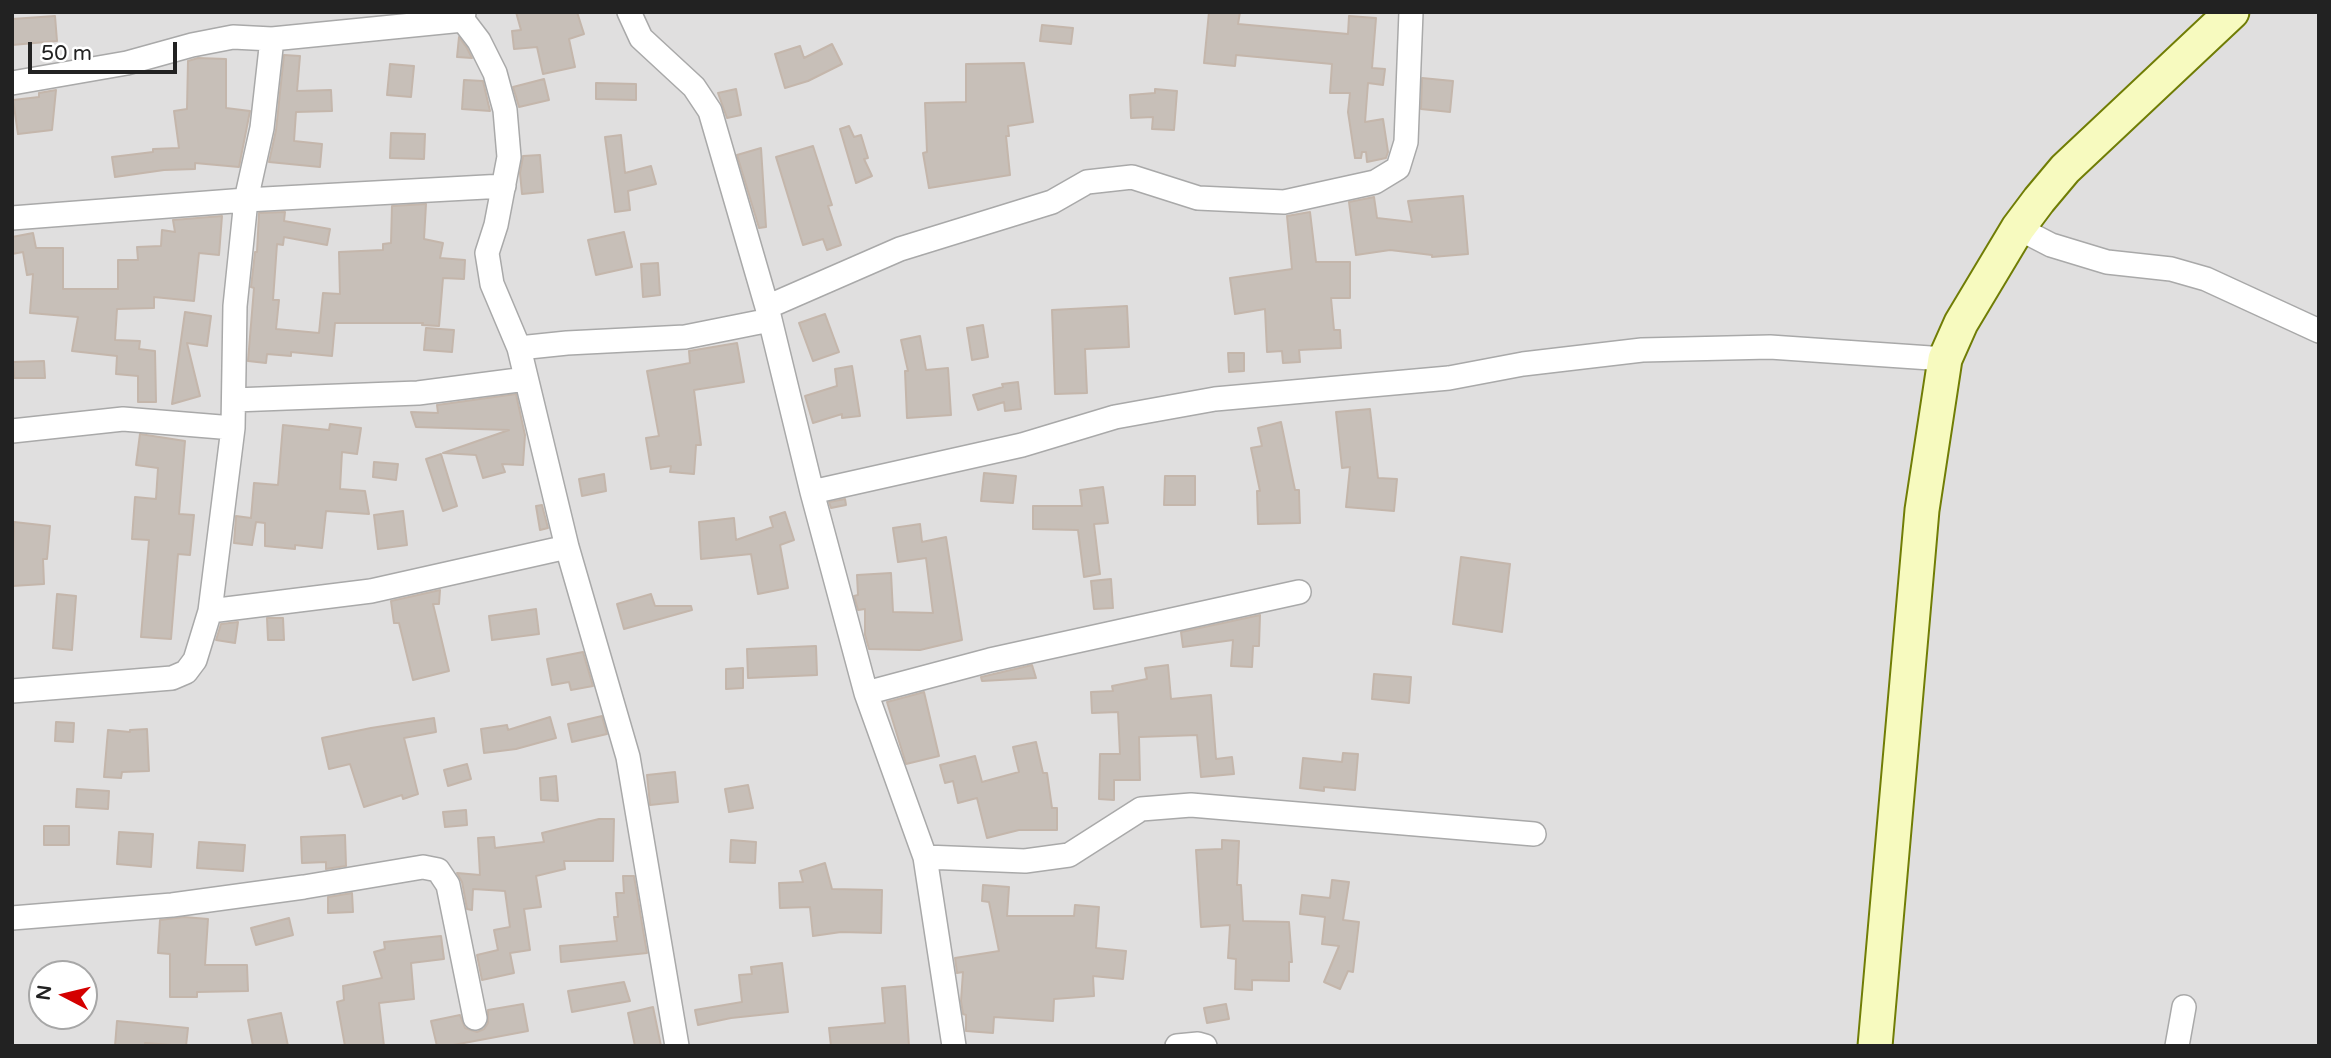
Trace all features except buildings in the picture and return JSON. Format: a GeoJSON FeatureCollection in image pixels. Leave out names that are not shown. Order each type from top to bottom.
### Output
{"type":"FeatureCollection","features":[{"type":"Feature","properties":{"kind":"street"},"geometry":{"type":"LineString","coordinates":[[629,12],[642,38],[694,87],[710,111],[768,313],[866,693],[925,858],[954,1046]]}},
{"type":"Feature","properties":{"kind":"street"},"geometry":{"type":"LineString","coordinates":[[519,348],[685,337],[768,313],[900,249],[1052,202],[1087,182],[1132,177],[1198,198],[1284,202],[1376,183],[1398,168],[1406,142],[1411,12]]}},
{"type":"Feature","properties":{"kind":"street"},"geometry":{"type":"LineString","coordinates":[[1875,1046],[1922,510],[1945,359],[1961,323],[2018,228],[2065,169],[2232,12]]}},
{"type":"Feature","properties":{"kind":"street"},"geometry":{"type":"LineString","coordinates":[[12,83],[127,63],[191,45],[233,37],[272,39],[463,16],[495,73],[505,110],[509,157],[496,225],[486,253],[492,284],[519,348],[567,547],[628,757],[677,1046]]}},
{"type":"Feature","properties":{"kind":"street"},"geometry":{"type":"LineString","coordinates":[[12,691],[172,678],[186,672],[195,660],[210,611],[233,428],[235,306],[246,200],[262,128],[272,39]]}},
{"type":"Feature","properties":{"kind":"street"},"geometry":{"type":"LineString","coordinates":[[12,218],[246,200],[504,186]]}},
{"type":"Feature","properties":{"kind":"street"},"geometry":{"type":"LineString","coordinates":[[2018,228],[2051,245],[2107,262],[2171,269],[2206,279],[2319,331]]}},
{"type":"Feature","properties":{"kind":"street"},"geometry":{"type":"LineString","coordinates":[[812,492],[1022,445],[1115,417],[1215,399],[1449,378],[1523,364],[1643,350],[1770,347],[1945,359]]}},
{"type":"Feature","properties":{"kind":"street"},"geometry":{"type":"LineString","coordinates":[[234,400],[418,393],[526,379]]}},
{"type":"Feature","properties":{"kind":"street"},"geometry":{"type":"LineString","coordinates":[[12,430],[123,419],[233,428]]}},
{"type":"Feature","properties":{"kind":"street"},"geometry":{"type":"LineString","coordinates":[[210,611],[371,591],[567,547]]}},
{"type":"Feature","properties":{"kind":"street"},"geometry":{"type":"LineString","coordinates":[[866,693],[990,660],[1298,592]]}},
{"type":"Feature","properties":{"kind":"street"},"geometry":{"type":"LineString","coordinates":[[925,858],[1026,861],[1069,855],[1141,809],[1191,805],[1534,834]]}},
{"type":"Feature","properties":{"kind":"street"},"geometry":{"type":"LineString","coordinates":[[12,918],[172,905],[304,887],[423,866],[438,870],[448,886],[475,1018]]}},
{"type":"Feature","properties":{"kind":"street"},"geometry":{"type":"LineString","coordinates":[[2177,1046],[2184,1007]]}},
{"type":"Feature","properties":{"kind":"street"},"geometry":{"type":"LineString","coordinates":[[1177,1046],[1205,1046]]}},
{"type":"Feature","properties":{"kind":"shaded area"},"geometry":{"type":"Polygon","coordinates":[[[12,12],[2319,12],[2319,1046],[12,1046],[12,12]]]}}]}
